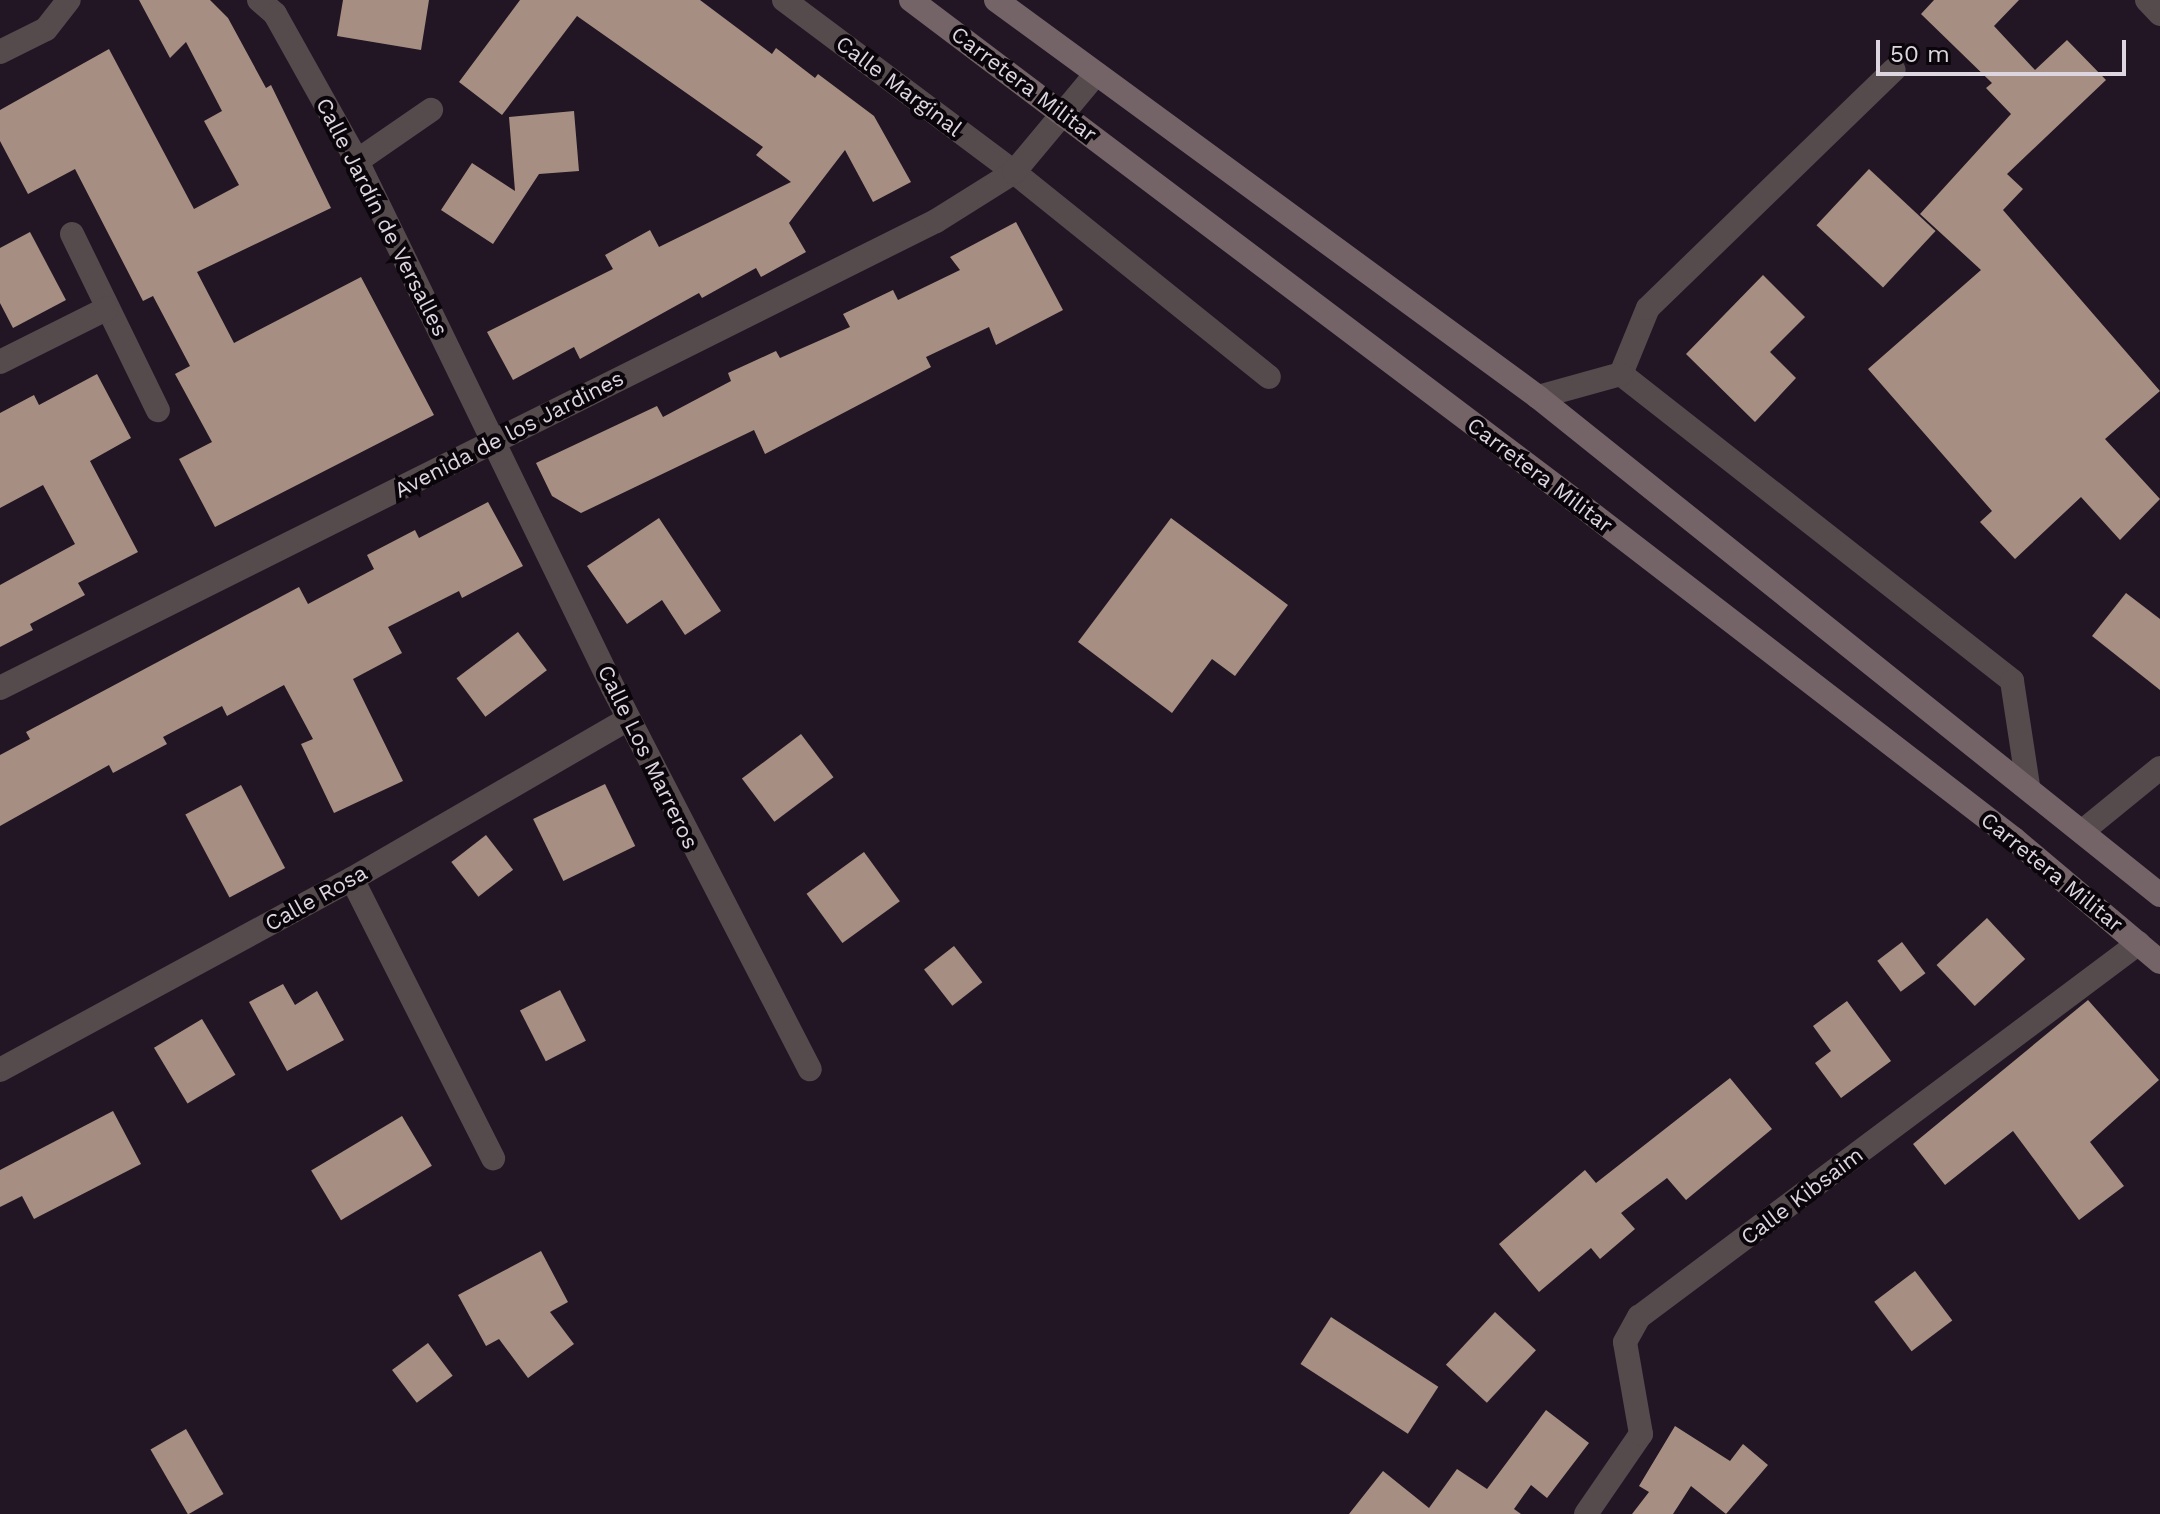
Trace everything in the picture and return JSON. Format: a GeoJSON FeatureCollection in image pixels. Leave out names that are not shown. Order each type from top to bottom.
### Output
{"type":"FeatureCollection","features":[{"type":"Feature","properties":{"kind":"main road","name":"Carretera Militar"},"geometry":{"type":"LineString","coordinates":[[911,0],[1065,114],[2001,830],[2160,962]]}},
{"type":"Feature","properties":{"kind":"main road"},"geometry":{"type":"LineString","coordinates":[[996,0],[1538,397],[2028,785],[2160,895]]}},
{"type":"Feature","properties":{"kind":"street"},"geometry":{"type":"LineString","coordinates":[[0,52],[46,29],[69,0]]}},
{"type":"Feature","properties":{"kind":"street","name":"Calle Jardín de Versalles"},"geometry":{"type":"LineString","coordinates":[[259,0],[275,14],[357,161],[494,441]]}},
{"type":"Feature","properties":{"kind":"street","name":"Calle Marginal"},"geometry":{"type":"LineString","coordinates":[[784,0],[1014,172],[1269,377]]}},
{"type":"Feature","properties":{"kind":"street"},"geometry":{"type":"LineString","coordinates":[[2147,0],[2160,14]]}},
{"type":"Feature","properties":{"kind":"street"},"geometry":{"type":"LineString","coordinates":[[1621,374],[1648,308],[1894,70]]}},
{"type":"Feature","properties":{"kind":"street","name":"Avenida de los Jardines"},"geometry":{"type":"LineString","coordinates":[[0,688],[936,221],[1014,172],[1096,74]]}},
{"type":"Feature","properties":{"kind":"street"},"geometry":{"type":"LineString","coordinates":[[357,161],[431,110]]}},
{"type":"Feature","properties":{"kind":"street"},"geometry":{"type":"LineString","coordinates":[[72,234],[158,410]]}},
{"type":"Feature","properties":{"kind":"street"},"geometry":{"type":"LineString","coordinates":[[0,362],[106,309]]}},
{"type":"Feature","properties":{"kind":"street"},"geometry":{"type":"LineString","coordinates":[[1538,397],[1621,374]]}},
{"type":"Feature","properties":{"kind":"street"},"geometry":{"type":"LineString","coordinates":[[1621,374],[2012,681],[2028,785]]}},
{"type":"Feature","properties":{"kind":"street","name":"Calle Los Marreros"},"geometry":{"type":"LineString","coordinates":[[494,441],[628,719],[810,1069]]}},
{"type":"Feature","properties":{"kind":"street","name":"Calle Rosa"},"geometry":{"type":"LineString","coordinates":[[0,1070],[352,879],[628,719]]}},
{"type":"Feature","properties":{"kind":"street"},"geometry":{"type":"LineString","coordinates":[[2084,830],[2160,768]]}},
{"type":"Feature","properties":{"kind":"street"},"geometry":{"type":"LineString","coordinates":[[352,879],[493,1158]]}},
{"type":"Feature","properties":{"kind":"street","name":"Calle Kibsaim"},"geometry":{"type":"LineString","coordinates":[[1586,1514],[1641,1434],[1625,1342],[1639,1317],[2139,943]]}},
{"type":"Feature","properties":{"kind":"building"},"geometry":{"type":"Polygon","coordinates":[[[139,0],[210,0],[228,18],[266,88],[271,85],[331,208],[197,272],[234,343],[361,277],[434,415],[215,527],[179,459],[212,442],[175,374],[190,366],[153,296],[143,301],[75,169],[28,194],[0,141],[0,110],[109,49],[194,209],[239,185],[204,121],[222,111],[186,42],[170,58],[139,0]]]}},
{"type":"Feature","properties":{"kind":"building"},"geometry":{"type":"Polygon","coordinates":[[[343,0],[429,0],[421,50],[337,36],[343,0]]]}},
{"type":"Feature","properties":{"kind":"building"},"geometry":{"type":"Polygon","coordinates":[[[520,0],[700,0],[772,54],[776,48],[815,78],[818,74],[874,116],[911,182],[873,202],[845,150],[789,223],[806,252],[761,277],[756,268],[702,298],[699,293],[580,359],[574,347],[513,380],[487,332],[613,269],[605,255],[650,230],[659,247],[791,182],[756,155],[763,147],[577,16],[502,115],[459,82],[520,0]]]}},
{"type":"Feature","properties":{"kind":"building"},"geometry":{"type":"Polygon","coordinates":[[[1934,0],[2019,0],[1994,26],[2035,70],[2067,40],[2106,80],[2007,174],[2023,189],[2003,210],[2160,391],[2105,439],[2160,499],[2120,540],[2081,497],[2015,559],[1980,522],[1992,511],[1868,369],[1981,270],[1920,214],[2011,114],[1986,88],[1992,83],[1921,14],[1934,0]]]}},
{"type":"Feature","properties":{"kind":"building"},"geometry":{"type":"Polygon","coordinates":[[[574,111],[579,171],[539,174],[493,244],[441,210],[472,163],[515,191],[509,117],[574,111]]]}},
{"type":"Feature","properties":{"kind":"building"},"geometry":{"type":"Polygon","coordinates":[[[1869,169],[1936,231],[1883,287],[1816,225],[1869,169]]]}},
{"type":"Feature","properties":{"kind":"building"},"geometry":{"type":"Polygon","coordinates":[[[1016,222],[1063,310],[996,345],[989,327],[926,357],[931,367],[765,454],[754,430],[581,513],[552,496],[536,463],[657,406],[663,417],[731,381],[728,373],[776,351],[780,358],[850,327],[843,314],[893,290],[898,300],[960,270],[950,257],[1016,222]]]}},
{"type":"Feature","properties":{"kind":"building"},"geometry":{"type":"Polygon","coordinates":[[[30,232],[66,300],[13,328],[0,303],[0,248],[30,232]]]}},
{"type":"Feature","properties":{"kind":"building"},"geometry":{"type":"Polygon","coordinates":[[[1763,275],[1805,317],[1770,352],[1796,378],[1755,422],[1686,354],[1763,275]]]}},
{"type":"Feature","properties":{"kind":"building"},"geometry":{"type":"Polygon","coordinates":[[[97,374],[131,438],[90,461],[138,552],[78,583],[85,595],[30,624],[33,630],[0,647],[0,585],[75,544],[43,485],[0,508],[0,413],[34,395],[39,405],[97,374]]]}},
{"type":"Feature","properties":{"kind":"building"},"geometry":{"type":"Polygon","coordinates":[[[488,502],[523,566],[462,598],[459,591],[388,627],[402,653],[353,679],[403,781],[334,813],[301,744],[313,739],[284,685],[227,716],[222,706],[163,737],[167,744],[113,773],[109,765],[0,826],[0,755],[30,739],[26,732],[299,587],[308,604],[374,569],[367,555],[415,530],[419,538],[488,502]]]}},
{"type":"Feature","properties":{"kind":"building"},"geometry":{"type":"Polygon","coordinates":[[[659,518],[721,611],[685,635],[662,600],[627,624],[587,566],[659,518]]]}},
{"type":"Feature","properties":{"kind":"building"},"geometry":{"type":"Polygon","coordinates":[[[1171,518],[1288,605],[1235,676],[1212,659],[1172,713],[1078,642],[1171,518]]]}},
{"type":"Feature","properties":{"kind":"building"},"geometry":{"type":"Polygon","coordinates":[[[2126,593],[2160,619],[2160,690],[2092,636],[2126,593]]]}},
{"type":"Feature","properties":{"kind":"building"},"geometry":{"type":"Polygon","coordinates":[[[518,632],[547,670],[485,717],[457,678],[518,632]]]}},
{"type":"Feature","properties":{"kind":"building"},"geometry":{"type":"Polygon","coordinates":[[[801,734],[833,777],[774,822],[742,779],[801,734]]]}},
{"type":"Feature","properties":{"kind":"building"},"geometry":{"type":"Polygon","coordinates":[[[605,784],[635,846],[563,881],[533,819],[605,784]]]}},
{"type":"Feature","properties":{"kind":"building"},"geometry":{"type":"Polygon","coordinates":[[[241,785],[285,868],[230,898],[185,815],[241,785]]]}},
{"type":"Feature","properties":{"kind":"building"},"geometry":{"type":"Polygon","coordinates":[[[486,835],[513,870],[478,897],[451,862],[486,835]]]}},
{"type":"Feature","properties":{"kind":"building"},"geometry":{"type":"Polygon","coordinates":[[[864,852],[900,901],[842,943],[807,894],[864,852]]]}},
{"type":"Feature","properties":{"kind":"building"},"geometry":{"type":"Polygon","coordinates":[[[1987,918],[2025,959],[1975,1006],[1937,965],[1987,918]]]}},
{"type":"Feature","properties":{"kind":"building"},"geometry":{"type":"Polygon","coordinates":[[[1902,942],[1925,973],[1901,992],[1877,961],[1902,942]]]}},
{"type":"Feature","properties":{"kind":"building"},"geometry":{"type":"Polygon","coordinates":[[[954,946],[982,982],[952,1006],[924,969],[954,946]]]}},
{"type":"Feature","properties":{"kind":"building"},"geometry":{"type":"Polygon","coordinates":[[[283,984],[295,1005],[317,991],[344,1040],[287,1071],[249,1002],[283,984]]]}},
{"type":"Feature","properties":{"kind":"building"},"geometry":{"type":"Polygon","coordinates":[[[560,990],[586,1041],[546,1061],[520,1010],[560,990]]]}},
{"type":"Feature","properties":{"kind":"building"},"geometry":{"type":"Polygon","coordinates":[[[2088,1000],[2159,1080],[2090,1142],[2124,1186],[2079,1220],[2013,1131],[1945,1185],[1913,1144],[2088,1000]]]}},
{"type":"Feature","properties":{"kind":"building"},"geometry":{"type":"Polygon","coordinates":[[[1847,1001],[1891,1061],[1841,1098],[1815,1063],[1831,1051],[1813,1026],[1847,1001]]]}},
{"type":"Feature","properties":{"kind":"building"},"geometry":{"type":"Polygon","coordinates":[[[202,1019],[235,1075],[187,1104],[154,1048],[202,1019]]]}},
{"type":"Feature","properties":{"kind":"building"},"geometry":{"type":"Polygon","coordinates":[[[1730,1078],[1772,1129],[1686,1200],[1667,1178],[1621,1213],[1635,1229],[1600,1259],[1591,1248],[1539,1292],[1499,1244],[1585,1170],[1596,1183],[1730,1078]]]}},
{"type":"Feature","properties":{"kind":"building"},"geometry":{"type":"Polygon","coordinates":[[[113,1111],[141,1164],[34,1219],[22,1196],[0,1207],[0,1170],[113,1111]]]}},
{"type":"Feature","properties":{"kind":"building"},"geometry":{"type":"Polygon","coordinates":[[[402,1116],[432,1166],[341,1220],[311,1171],[402,1116]]]}},
{"type":"Feature","properties":{"kind":"building"},"geometry":{"type":"Polygon","coordinates":[[[541,1251],[568,1302],[550,1312],[574,1344],[528,1378],[499,1339],[486,1346],[458,1295],[541,1251]]]}},
{"type":"Feature","properties":{"kind":"building"},"geometry":{"type":"Polygon","coordinates":[[[1915,1271],[1952,1321],[1912,1351],[1874,1302],[1915,1271]]]}},
{"type":"Feature","properties":{"kind":"building"},"geometry":{"type":"Polygon","coordinates":[[[1495,1312],[1536,1350],[1487,1403],[1446,1365],[1495,1312]]]}},
{"type":"Feature","properties":{"kind":"building"},"geometry":{"type":"Polygon","coordinates":[[[1331,1317],[1438,1387],[1408,1434],[1301,1364],[1331,1317]]]}},
{"type":"Feature","properties":{"kind":"building"},"geometry":{"type":"Polygon","coordinates":[[[428,1343],[453,1376],[417,1403],[392,1370],[428,1343]]]}},
{"type":"Feature","properties":{"kind":"building"},"geometry":{"type":"Polygon","coordinates":[[[1546,1410],[1589,1443],[1547,1498],[1531,1485],[1514,1509],[1521,1514],[1349,1514],[1383,1471],[1429,1508],[1457,1469],[1487,1489],[1546,1410]]]}},
{"type":"Feature","properties":{"kind":"building"},"geometry":{"type":"Polygon","coordinates":[[[1675,1426],[1730,1461],[1743,1444],[1768,1465],[1726,1514],[1691,1486],[1673,1514],[1632,1514],[1649,1492],[1639,1486],[1675,1426]]]}},
{"type":"Feature","properties":{"kind":"building"},"geometry":{"type":"Polygon","coordinates":[[[186,1429],[224,1494],[188,1514],[150,1450],[186,1429]]]}}]}
